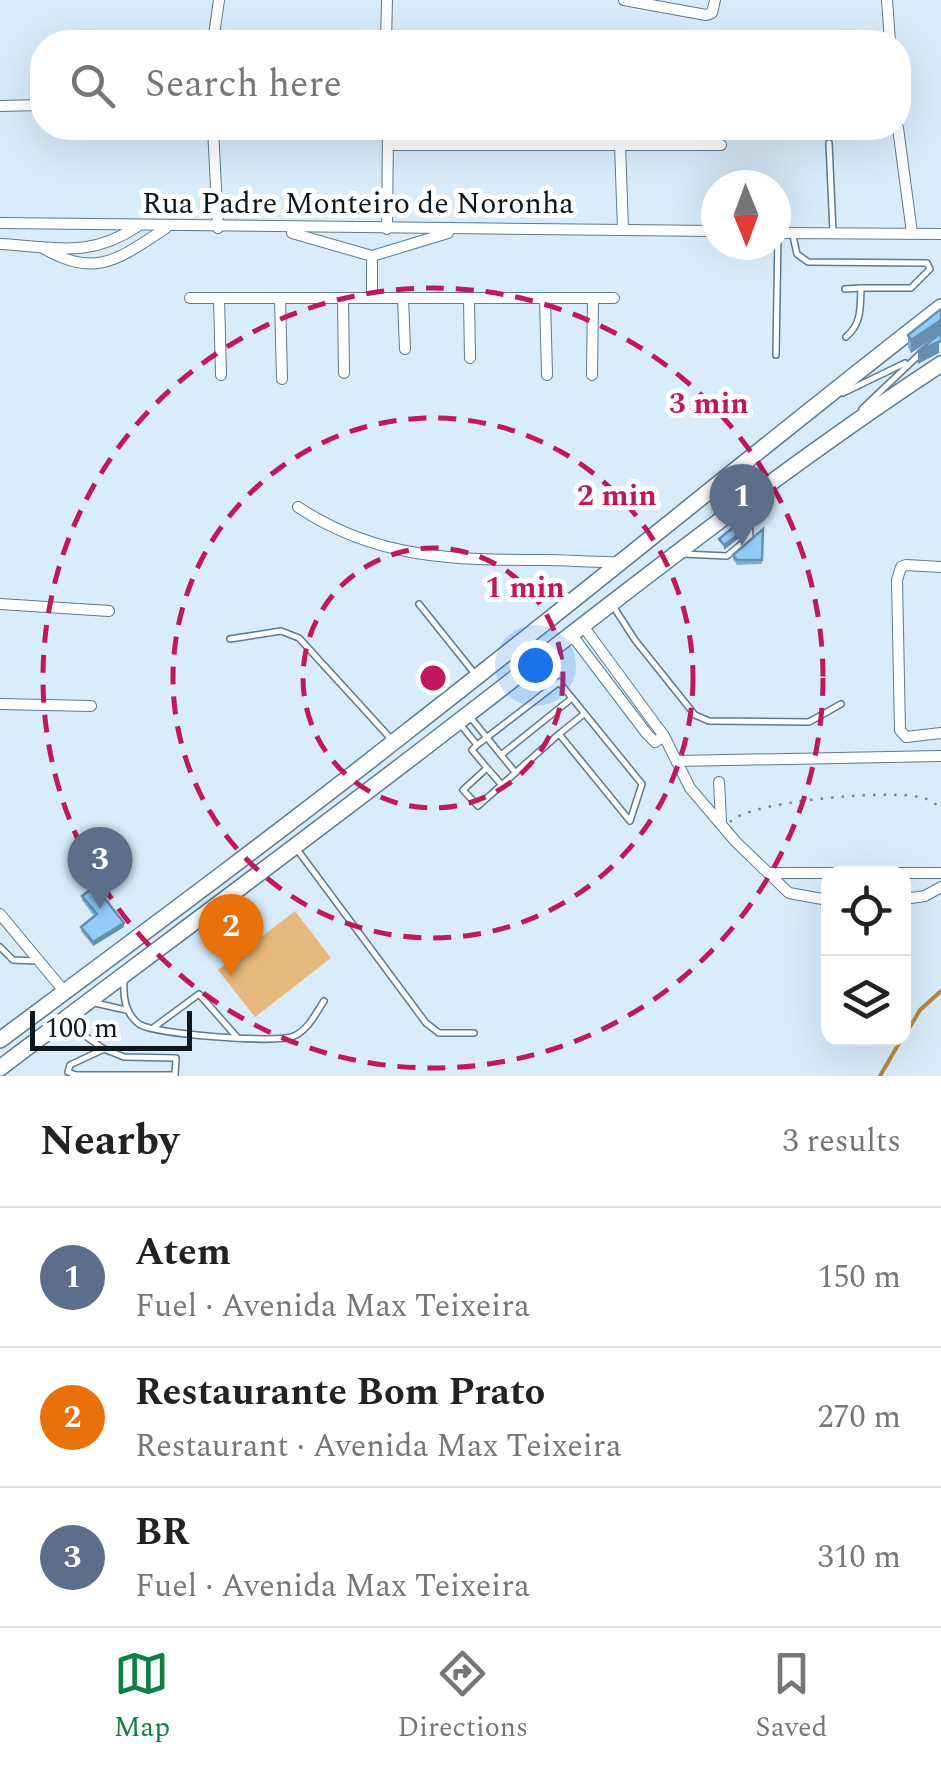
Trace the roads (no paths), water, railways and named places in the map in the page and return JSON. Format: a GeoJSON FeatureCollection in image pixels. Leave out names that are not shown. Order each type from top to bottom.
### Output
{"type":"FeatureCollection","features":[{"type":"Feature","properties":{"kind":"main road"},"geometry":{"type":"LineString","coordinates":[[0,1040],[394,742],[941,307]]}},
{"type":"Feature","properties":{"kind":"main road"},"geometry":{"type":"LineString","coordinates":[[0,1073],[86,1003],[676,554],[941,364]]}},
{"type":"Feature","properties":{"kind":"street"},"geometry":{"type":"LineString","coordinates":[[215,30],[219,0]]}},
{"type":"Feature","properties":{"kind":"street"},"geometry":{"type":"LineString","coordinates":[[386,30],[387,0]]}},
{"type":"Feature","properties":{"kind":"street"},"geometry":{"type":"LineString","coordinates":[[624,0],[691,14],[712,13],[715,0]]}},
{"type":"Feature","properties":{"kind":"street"},"geometry":{"type":"LineString","coordinates":[[886,0],[889,30]]}},
{"type":"Feature","properties":{"kind":"street"},"geometry":{"type":"LineString","coordinates":[[0,106],[30,106]]}},
{"type":"Feature","properties":{"kind":"street"},"geometry":{"type":"LineString","coordinates":[[214,140],[218,228]]}},
{"type":"Feature","properties":{"kind":"street"},"geometry":{"type":"LineString","coordinates":[[387,228],[388,140]]}},
{"type":"Feature","properties":{"kind":"street"},"geometry":{"type":"LineString","coordinates":[[618,140],[623,230]]}},
{"type":"Feature","properties":{"kind":"street"},"geometry":{"type":"LineString","coordinates":[[900,140],[912,234]]}},
{"type":"Feature","properties":{"kind":"street"},"geometry":{"type":"LineString","coordinates":[[388,145],[721,145]]}},
{"type":"Feature","properties":{"kind":"street","name":"Rua Padre Monteiro de Noronha"},"geometry":{"type":"LineString","coordinates":[[0,223],[701,232]]}},
{"type":"Feature","properties":{"kind":"street"},"geometry":{"type":"LineString","coordinates":[[0,244],[92,248],[114,241],[138,226]]}},
{"type":"Feature","properties":{"kind":"street"},"geometry":{"type":"LineString","coordinates":[[40,246],[69,262],[92,265],[123,254],[168,227]]}},
{"type":"Feature","properties":{"kind":"street"},"geometry":{"type":"LineString","coordinates":[[276,228],[372,256],[460,229]]}},
{"type":"Feature","properties":{"kind":"street"},"geometry":{"type":"LineString","coordinates":[[793,233],[940,234]]}},
{"type":"Feature","properties":{"kind":"street"},"geometry":{"type":"LineString","coordinates":[[372,256],[372,298]]}},
{"type":"Feature","properties":{"kind":"street"},"geometry":{"type":"LineString","coordinates":[[190,298],[614,298]]}},
{"type":"Feature","properties":{"kind":"street"},"geometry":{"type":"LineString","coordinates":[[220,298],[221,375]]}},
{"type":"Feature","properties":{"kind":"street"},"geometry":{"type":"LineString","coordinates":[[280,298],[282,378]]}},
{"type":"Feature","properties":{"kind":"street"},"geometry":{"type":"LineString","coordinates":[[343,298],[344,373]]}},
{"type":"Feature","properties":{"kind":"street"},"geometry":{"type":"LineString","coordinates":[[403,298],[405,349]]}},
{"type":"Feature","properties":{"kind":"street"},"geometry":{"type":"LineString","coordinates":[[469,298],[470,358]]}},
{"type":"Feature","properties":{"kind":"street"},"geometry":{"type":"LineString","coordinates":[[545,298],[547,374]]}},
{"type":"Feature","properties":{"kind":"street"},"geometry":{"type":"LineString","coordinates":[[592,375],[593,298]]}},
{"type":"Feature","properties":{"kind":"street"},"geometry":{"type":"LineString","coordinates":[[298,507],[349,536],[430,556],[622,562]]}},
{"type":"Feature","properties":{"kind":"street"},"geometry":{"type":"LineString","coordinates":[[935,733],[906,737],[900,730],[899,572],[906,565],[941,567]]}},
{"type":"Feature","properties":{"kind":"street"},"geometry":{"type":"LineString","coordinates":[[0,604],[110,611]]}},
{"type":"Feature","properties":{"kind":"street"},"geometry":{"type":"LineString","coordinates":[[577,630],[674,757],[690,788],[789,893],[821,899]]}},
{"type":"Feature","properties":{"kind":"street"},"geometry":{"type":"LineString","coordinates":[[0,704],[91,706]]}},
{"type":"Feature","properties":{"kind":"street"},"geometry":{"type":"LineString","coordinates":[[674,757],[941,756]]}},
{"type":"Feature","properties":{"kind":"street"},"geometry":{"type":"LineString","coordinates":[[719,782],[723,824]]}},
{"type":"Feature","properties":{"kind":"street"},"geometry":{"type":"LineString","coordinates":[[768,873],[941,872]]}},
{"type":"Feature","properties":{"kind":"street"},"geometry":{"type":"LineString","coordinates":[[911,898],[926,896],[941,887]]}},
{"type":"Feature","properties":{"kind":"street"},"geometry":{"type":"LineString","coordinates":[[0,916],[64,991]]}},
{"type":"Feature","properties":{"kind":"lane"},"geometry":{"type":"LineString","coordinates":[[829,143],[833,233]]}},
{"type":"Feature","properties":{"kind":"lane"},"geometry":{"type":"LineString","coordinates":[[793,233],[798,254],[808,262],[926,263],[930,269],[911,288],[845,290]]}},
{"type":"Feature","properties":{"kind":"lane"},"geometry":{"type":"LineString","coordinates":[[776,355],[777,260]]}},
{"type":"Feature","properties":{"kind":"lane"},"geometry":{"type":"LineString","coordinates":[[846,337],[860,318],[861,288]]}},
{"type":"Feature","properties":{"kind":"lane"},"geometry":{"type":"LineString","coordinates":[[837,435],[926,348]]}},
{"type":"Feature","properties":{"kind":"lane"},"geometry":{"type":"LineString","coordinates":[[808,410],[912,360]]}},
{"type":"Feature","properties":{"kind":"lane"},"geometry":{"type":"LineString","coordinates":[[676,554],[727,556],[750,537],[748,500]]}},
{"type":"Feature","properties":{"kind":"lane"},"geometry":{"type":"LineString","coordinates":[[611,603],[696,715],[709,722],[809,722],[841,704]]}},
{"type":"Feature","properties":{"kind":"lane"},"geometry":{"type":"LineString","coordinates":[[419,604],[477,676]]}},
{"type":"Feature","properties":{"kind":"lane"},"geometry":{"type":"LineString","coordinates":[[230,639],[282,631],[298,638],[394,742]]}},
{"type":"Feature","properties":{"kind":"lane"},"geometry":{"type":"LineString","coordinates":[[501,784],[472,750],[559,682],[642,784],[630,821],[559,734]]}},
{"type":"Feature","properties":{"kind":"lane"},"geometry":{"type":"LineString","coordinates":[[500,755],[572,698]]}},
{"type":"Feature","properties":{"kind":"lane"},"geometry":{"type":"LineString","coordinates":[[488,768],[463,790],[478,806],[584,714]]}},
{"type":"Feature","properties":{"kind":"lane"},"geometry":{"type":"LineString","coordinates":[[463,718],[487,738],[515,772]]}},
{"type":"Feature","properties":{"kind":"lane"},"geometry":{"type":"LineString","coordinates":[[463,718],[478,745]]}},
{"type":"Feature","properties":{"kind":"lane"},"geometry":{"type":"LineString","coordinates":[[295,846],[426,1023],[439,1033],[474,1033]]}},
{"type":"Feature","properties":{"kind":"lane"},"geometry":{"type":"LineString","coordinates":[[0,948],[13,960],[38,961]]}},
{"type":"Feature","properties":{"kind":"lane"},"geometry":{"type":"LineString","coordinates":[[124,975],[126,1010]]}},
{"type":"Feature","properties":{"kind":"lane"},"geometry":{"type":"LineString","coordinates":[[152,1028],[198,994],[238,1038]]}},
{"type":"Feature","properties":{"kind":"lane"},"geometry":{"type":"LineString","coordinates":[[86,1003],[126,1010],[143,1027],[277,1040],[295,1036],[306,1027],[324,1001]]}},
{"type":"Feature","properties":{"kind":"lane"},"geometry":{"type":"LineString","coordinates":[[63,1021],[124,1057],[176,1058],[175,1075],[68,1072],[70,1066],[104,1048]]}},
{"type":"Feature","properties":{"kind":"waterway"},"geometry":{"type":"LineString","coordinates":[[911,1025],[920,1010],[941,991]]}},
{"type":"Feature","properties":{"kind":"waterway"},"geometry":{"type":"LineString","coordinates":[[880,1076],[897,1046]]}},
{"type":"Feature","properties":{"kind":"place","name":"Atem"},"geometry":{"type":"Point","coordinates":[742,546]}},
{"type":"Feature","properties":{"kind":"place","name":"BR"},"geometry":{"type":"Point","coordinates":[100,909]}},
{"type":"Feature","properties":{"kind":"place","name":"Restaurante Bom Prato"},"geometry":{"type":"Point","coordinates":[231,976]}}]}
